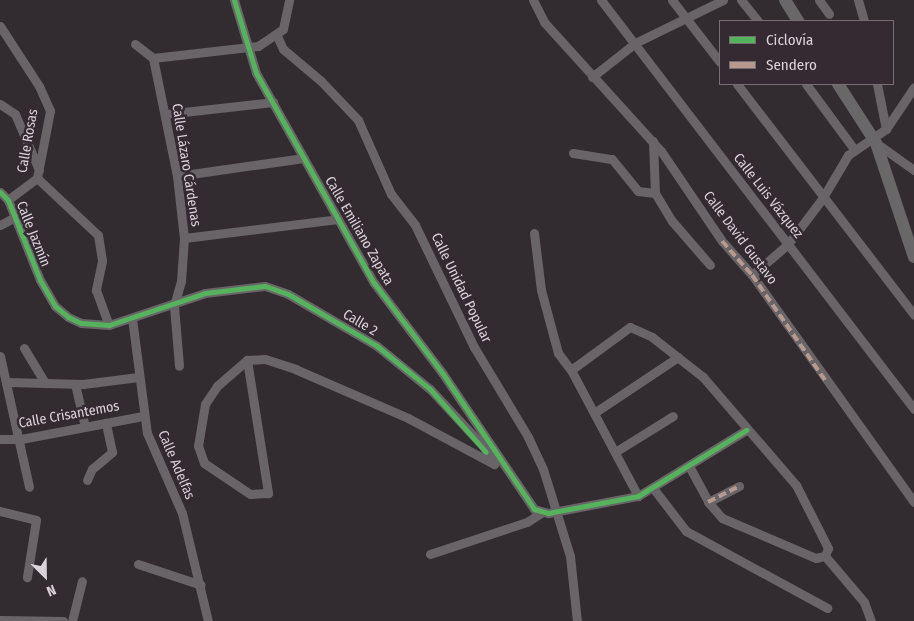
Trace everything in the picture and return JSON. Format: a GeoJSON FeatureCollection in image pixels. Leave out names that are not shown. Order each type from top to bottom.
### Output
{"type":"FeatureCollection","features":[{"type":"Feature","properties":{"kind":"street","name":"Calle Emiliano Zapata"},"geometry":{"type":"LineString","coordinates":[[234,0],[256,72],[374,284],[442,374],[534,508],[541,513]]}},
{"type":"Feature","properties":{"kind":"street"},"geometry":{"type":"LineString","coordinates":[[135,44],[153,58],[248,48],[277,36],[289,14],[289,0]]}},
{"type":"Feature","properties":{"kind":"street","name":"Calle David Gustavo"},"geometry":{"type":"LineString","coordinates":[[533,0],[544,22],[592,77],[653,141],[722,241],[752,275],[825,380],[914,502]]}},
{"type":"Feature","properties":{"kind":"street","name":"Calle Luis Vázquez"},"geometry":{"type":"LineString","coordinates":[[601,0],[914,409]]}},
{"type":"Feature","properties":{"kind":"street"},"geometry":{"type":"LineString","coordinates":[[672,0],[719,61]]}},
{"type":"Feature","properties":{"kind":"street"},"geometry":{"type":"LineString","coordinates":[[592,77],[635,44],[687,20],[723,0]]}},
{"type":"Feature","properties":{"kind":"street"},"geometry":{"type":"LineString","coordinates":[[741,0],[757,20]]}},
{"type":"Feature","properties":{"kind":"street"},"geometry":{"type":"LineString","coordinates":[[785,0],[797,20]]}},
{"type":"Feature","properties":{"kind":"street"},"geometry":{"type":"LineString","coordinates":[[819,0],[829,14]]}},
{"type":"Feature","properties":{"kind":"street"},"geometry":{"type":"LineString","coordinates":[[858,0],[864,20]]}},
{"type":"Feature","properties":{"kind":"street","name":"Calle Rosas"},"geometry":{"type":"LineString","coordinates":[[1,29],[39,86],[50,111],[38,174],[8,200]]}},
{"type":"Feature","properties":{"kind":"street","name":"Calle Unidad Popular"},"geometry":{"type":"LineString","coordinates":[[277,36],[282,49],[321,81],[358,120],[386,185],[415,225],[474,347],[528,437],[557,511],[570,556],[576,621]]}},
{"type":"Feature","properties":{"kind":"street","name":"Calle Lázaro Cárdenas"},"geometry":{"type":"LineString","coordinates":[[153,58],[166,114],[177,176],[184,238],[181,280],[174,306],[179,366]]}},
{"type":"Feature","properties":{"kind":"street"},"geometry":{"type":"LineString","coordinates":[[738,85],[822,199],[914,315]]}},
{"type":"Feature","properties":{"kind":"street"},"geometry":{"type":"LineString","coordinates":[[807,85],[854,150]]}},
{"type":"Feature","properties":{"kind":"street"},"geometry":{"type":"LineString","coordinates":[[839,85],[874,140],[914,257]]}},
{"type":"Feature","properties":{"kind":"street"},"geometry":{"type":"LineString","coordinates":[[877,85],[886,128]]}},
{"type":"Feature","properties":{"kind":"street"},"geometry":{"type":"LineString","coordinates":[[752,275],[788,244],[822,199],[854,150],[874,140],[886,128],[914,87]]}},
{"type":"Feature","properties":{"kind":"street"},"geometry":{"type":"LineString","coordinates":[[166,114],[273,102]]}},
{"type":"Feature","properties":{"kind":"street"},"geometry":{"type":"LineString","coordinates":[[0,104],[15,114],[38,174],[98,235],[102,261],[95,282],[109,325]]}},
{"type":"Feature","properties":{"kind":"street"},"geometry":{"type":"LineString","coordinates":[[874,140],[914,170]]}},
{"type":"Feature","properties":{"kind":"street"},"geometry":{"type":"LineString","coordinates":[[653,141],[656,193],[672,221],[710,265]]}},
{"type":"Feature","properties":{"kind":"street"},"geometry":{"type":"LineString","coordinates":[[573,153],[612,159],[638,191],[656,193]]}},
{"type":"Feature","properties":{"kind":"street"},"geometry":{"type":"LineString","coordinates":[[177,176],[304,158]]}},
{"type":"Feature","properties":{"kind":"street","name":"Calle Jazmín"},"geometry":{"type":"LineString","coordinates":[[0,192],[8,200],[13,218],[55,306],[81,323],[109,325],[174,306]]}},
{"type":"Feature","properties":{"kind":"street"},"geometry":{"type":"LineString","coordinates":[[0,225],[13,218]]}},
{"type":"Feature","properties":{"kind":"street"},"geometry":{"type":"LineString","coordinates":[[184,238],[338,219]]}},
{"type":"Feature","properties":{"kind":"street"},"geometry":{"type":"LineString","coordinates":[[534,232],[548,322],[558,353],[571,370],[638,496]]}},
{"type":"Feature","properties":{"kind":"street","name":"Calle 2"},"geometry":{"type":"LineString","coordinates":[[174,306],[205,294],[233,289],[265,286],[288,294],[376,346],[430,389],[483,446],[494,464]]}},
{"type":"Feature","properties":{"kind":"street","name":"Calle Adelfas"},"geometry":{"type":"LineString","coordinates":[[132,318],[143,416],[159,465],[177,499],[201,585],[208,621]]}},
{"type":"Feature","properties":{"kind":"street"},"geometry":{"type":"LineString","coordinates":[[571,370],[630,328],[652,337],[703,377],[746,430],[796,485],[828,548],[825,556]]}},
{"type":"Feature","properties":{"kind":"street"},"geometry":{"type":"LineString","coordinates":[[24,348],[45,383]]}},
{"type":"Feature","properties":{"kind":"street"},"geometry":{"type":"LineString","coordinates":[[0,356],[21,439],[29,487]]}},
{"type":"Feature","properties":{"kind":"street"},"geometry":{"type":"LineString","coordinates":[[594,413],[678,357]]}},
{"type":"Feature","properties":{"kind":"street"},"geometry":{"type":"LineString","coordinates":[[247,360],[268,493],[250,494],[229,483],[204,464],[199,454],[204,404],[217,386],[247,360],[265,359],[304,372],[408,418],[508,470]]}},
{"type":"Feature","properties":{"kind":"street"},"geometry":{"type":"LineString","coordinates":[[8,382],[75,384],[139,377]]}},
{"type":"Feature","properties":{"kind":"street"},"geometry":{"type":"LineString","coordinates":[[75,384],[85,427]]}},
{"type":"Feature","properties":{"kind":"street","name":"Calle Crisantemos"},"geometry":{"type":"LineString","coordinates":[[0,439],[21,439],[143,416]]}},
{"type":"Feature","properties":{"kind":"street"},"geometry":{"type":"LineString","coordinates":[[615,452],[673,416]]}},
{"type":"Feature","properties":{"kind":"street"},"geometry":{"type":"LineString","coordinates":[[87,480],[92,469],[110,455],[106,423]]}},
{"type":"Feature","properties":{"kind":"street"},"geometry":{"type":"LineString","coordinates":[[430,554],[527,522],[541,513],[638,496],[746,430]]}},
{"type":"Feature","properties":{"kind":"street"},"geometry":{"type":"LineString","coordinates":[[689,466],[708,502],[722,518],[816,558],[825,556]]}},
{"type":"Feature","properties":{"kind":"street"},"geometry":{"type":"LineString","coordinates":[[708,502],[739,486]]}},
{"type":"Feature","properties":{"kind":"street"},"geometry":{"type":"LineString","coordinates":[[653,488],[686,531],[827,608]]}},
{"type":"Feature","properties":{"kind":"street"},"geometry":{"type":"LineString","coordinates":[[0,511],[36,520],[27,577]]}},
{"type":"Feature","properties":{"kind":"street"},"geometry":{"type":"LineString","coordinates":[[825,556],[864,602],[871,621]]}},
{"type":"Feature","properties":{"kind":"street"},"geometry":{"type":"LineString","coordinates":[[138,564],[201,585]]}},
{"type":"Feature","properties":{"kind":"street"},"geometry":{"type":"LineString","coordinates":[[72,621],[82,581]]}},
{"type":"Feature","properties":{"kind":"street"},"geometry":{"type":"LineString","coordinates":[[0,620],[63,621]]}},
{"type":"Feature","properties":{"kind":"marked path"},"geometry":{"type":"LineString","coordinates":[[722,241],[752,275],[825,380]]}},
{"type":"Feature","properties":{"kind":"marked path"},"geometry":{"type":"LineString","coordinates":[[708,502],[739,486]]}},
{"type":"Feature","properties":{"kind":"cycle path"},"geometry":{"type":"LineString","coordinates":[[234,0],[256,73],[374,283],[443,374],[534,509],[548,513],[638,496],[746,430]]}},
{"type":"Feature","properties":{"kind":"cycle path"},"geometry":{"type":"LineString","coordinates":[[0,192],[8,200],[40,280],[55,306],[68,317],[81,323],[109,325],[205,293],[265,286],[288,294],[377,346],[430,389],[486,452]]}}]}
